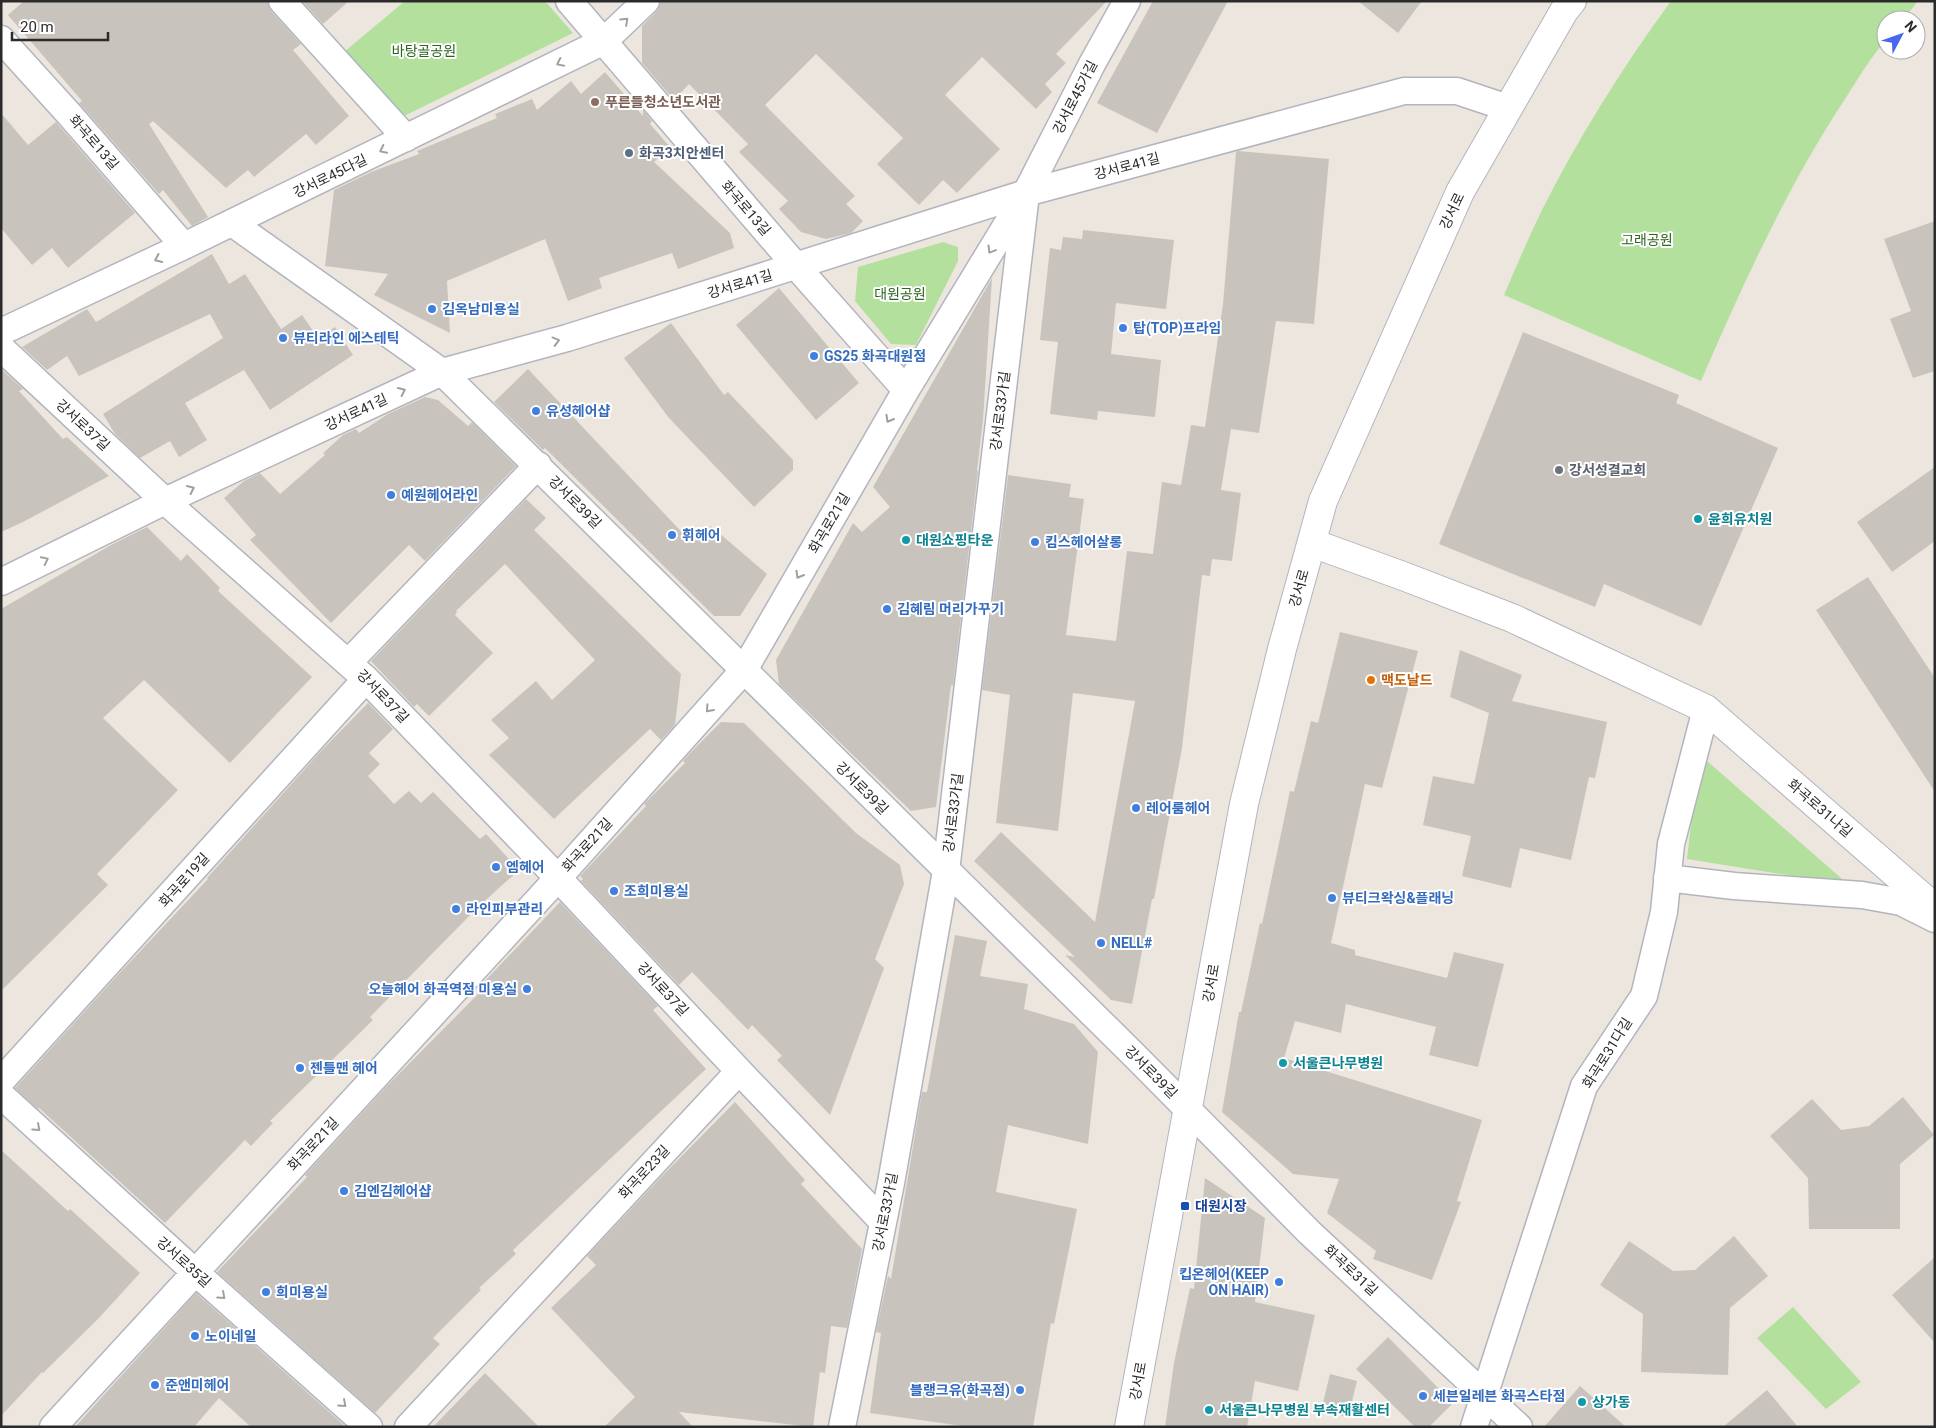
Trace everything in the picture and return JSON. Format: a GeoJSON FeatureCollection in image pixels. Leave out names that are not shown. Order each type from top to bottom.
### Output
{"type":"FeatureCollection","features":[{"type":"Feature","properties":{"kind":"main road","name":"강서로"},"geometry":{"type":"LineString","coordinates":[[1129,1427],[1244,804],[1282,649],[1323,501],[1460,192],[1564,11],[1572,1]]}},
{"type":"Feature","properties":{"kind":"main road"},"geometry":{"type":"LineString","coordinates":[[1312,543],[1512,618],[1706,709]]}},
{"type":"Feature","properties":{"kind":"main road","name":"화곡로31나길"},"geometry":{"type":"LineString","coordinates":[[1706,709],[1935,908]]}},
{"type":"Feature","properties":{"kind":"street"},"geometry":{"type":"LineString","coordinates":[[282,1],[406,138]]}},
{"type":"Feature","properties":{"kind":"street","name":"화곡로13길"},"geometry":{"type":"LineString","coordinates":[[569,1],[796,266],[906,390]]}},
{"type":"Feature","properties":{"kind":"street","name":"강서로45다길"},"geometry":{"type":"LineString","coordinates":[[1,332],[232,223],[604,41],[646,1]]}},
{"type":"Feature","properties":{"kind":"street","name":"강서로45가길"},"geometry":{"type":"LineString","coordinates":[[1026,193],[1092,64],[1127,1]]}},
{"type":"Feature","properties":{"kind":"street","name":"화곡로13길"},"geometry":{"type":"LineString","coordinates":[[1,39],[184,246]]}},
{"type":"Feature","properties":{"kind":"street","name":"강서로41길"},"geometry":{"type":"LineString","coordinates":[[1,582],[165,501],[442,372],[567,338],[1026,193],[1404,91],[1457,91],[1508,108]]}},
{"type":"Feature","properties":{"kind":"street","name":"화곡로21길"},"geometry":{"type":"LineString","coordinates":[[53,1427],[558,878],[744,670],[906,390],[1026,193]]}},
{"type":"Feature","properties":{"kind":"street","name":"강서로33가길"},"geometry":{"type":"LineString","coordinates":[[842,1427],[883,1222],[946,871],[1026,193]]}},
{"type":"Feature","properties":{"kind":"street","name":"강서로39길"},"geometry":{"type":"LineString","coordinates":[[232,223],[442,372],[1188,1109]]}},
{"type":"Feature","properties":{"kind":"street","name":"강서로37길"},"geometry":{"type":"LineString","coordinates":[[1,348],[165,501],[358,670],[558,878],[739,1071]]}},
{"type":"Feature","properties":{"kind":"street","name":"강서로39길"},"geometry":{"type":"LineString","coordinates":[[358,670],[538,466]]}},
{"type":"Feature","properties":{"kind":"street","name":"화곡로19길"},"geometry":{"type":"LineString","coordinates":[[1,1081],[358,670]]}},
{"type":"Feature","properties":{"kind":"street","name":"화곡로31다길"},"geometry":{"type":"LineString","coordinates":[[1474,1427],[1584,1086],[1644,996],[1664,912],[1670,844],[1706,709]]}},
{"type":"Feature","properties":{"kind":"street"},"geometry":{"type":"LineString","coordinates":[[1667,878],[1734,886],[1862,896],[1901,902],[1935,918]]}},
{"type":"Feature","properties":{"kind":"street"},"geometry":{"type":"LineString","coordinates":[[739,1071],[883,1222]]}},
{"type":"Feature","properties":{"kind":"street","name":"화곡로23길"},"geometry":{"type":"LineString","coordinates":[[408,1427],[739,1071]]}},
{"type":"Feature","properties":{"kind":"street","name":"강서로35길"},"geometry":{"type":"LineString","coordinates":[[1,1095],[369,1427]]}},
{"type":"Feature","properties":{"kind":"street","name":"화곡로31길"},"geometry":{"type":"LineString","coordinates":[[1188,1109],[1310,1233],[1519,1427]]}},
{"type":"Feature","properties":{"kind":"green space","name":"바탕골공원"},"geometry":{"type":"Polygon","coordinates":[[[405,1],[545,1],[573,33],[402,117],[344,52],[405,1]]]}},
{"type":"Feature","properties":{"kind":"green space","name":"고래공원"},"geometry":{"type":"Polygon","coordinates":[[[1671,1],[1918,1],[1911,10],[1876,10],[1876,53],[1824,132],[1785,201],[1733,308],[1701,381],[1504,295],[1541,212],[1570,157],[1635,52],[1671,1]]]}},
{"type":"Feature","properties":{"kind":"green space","name":"대원공원"},"geometry":{"type":"Polygon","coordinates":[[[943,242],[958,247],[958,261],[916,345],[891,344],[855,301],[858,267],[943,242]]]}},
{"type":"Feature","properties":{"kind":"green space"},"geometry":{"type":"Polygon","coordinates":[[[1699,754],[1849,885],[1687,859],[1699,754]]]}},
{"type":"Feature","properties":{"kind":"green space"},"geometry":{"type":"Polygon","coordinates":[[[1793,1307],[1861,1382],[1826,1409],[1757,1338],[1793,1307]]]}},
{"type":"Feature","properties":{"kind":"building"},"geometry":{"type":"Polygon","coordinates":[[[24,1],[267,1],[271,11],[301,44],[293,50],[349,116],[316,145],[306,134],[254,177],[248,170],[226,188],[153,121],[149,124],[208,217],[192,226],[163,190],[159,194],[79,103],[82,101],[8,15],[24,1]]]}},
{"type":"Feature","properties":{"kind":"building"},"geometry":{"type":"Polygon","coordinates":[[[302,1],[349,1],[323,24],[302,1]]]}},
{"type":"Feature","properties":{"kind":"building"},"geometry":{"type":"Polygon","coordinates":[[[661,1],[1107,1],[1056,54],[1066,63],[1045,84],[1052,92],[1036,109],[982,57],[945,95],[1000,149],[957,193],[943,180],[919,205],[877,164],[903,138],[816,54],[765,105],[855,196],[846,204],[863,221],[851,233],[826,239],[801,232],[779,209],[788,201],[739,152],[748,144],[689,84],[674,100],[642,63],[642,26],[657,11],[661,1]]]}},
{"type":"Feature","properties":{"kind":"building"},"geometry":{"type":"Polygon","coordinates":[[[1153,1],[1228,1],[1157,133],[1097,103],[1153,1]]]}},
{"type":"Feature","properties":{"kind":"building"},"geometry":{"type":"Polygon","coordinates":[[[1358,1],[1422,1],[1398,33],[1358,1]]]}},
{"type":"Feature","properties":{"kind":"building"},"geometry":{"type":"Polygon","coordinates":[[[605,72],[643,116],[643,110],[652,121],[650,124],[670,147],[654,162],[730,233],[734,248],[678,269],[672,253],[599,278],[602,288],[568,301],[545,239],[447,281],[450,333],[374,295],[388,274],[325,266],[334,190],[371,172],[419,154],[417,151],[497,118],[495,114],[532,99],[537,110],[571,81],[581,94],[605,72]]]}},
{"type":"Feature","properties":{"kind":"building"},"geometry":{"type":"Polygon","coordinates":[[[1,113],[28,145],[56,122],[135,213],[68,268],[52,248],[32,265],[1,228],[1,113]]]}},
{"type":"Feature","properties":{"kind":"building"},"geometry":{"type":"Polygon","coordinates":[[[1236,152],[1329,159],[1314,324],[1276,321],[1259,433],[1231,429],[1221,490],[1241,493],[1232,561],[1212,559],[1210,576],[1202,575],[1182,748],[1132,1004],[1111,1000],[1065,955],[1075,957],[974,861],[1001,832],[1095,922],[1135,701],[1073,693],[1058,831],[996,823],[1010,695],[982,690],[1008,475],[1071,484],[1069,497],[1084,499],[1066,635],[1116,641],[1127,551],[1153,554],[1162,482],[1181,485],[1191,425],[1205,427],[1223,304],[1236,152]]]}},
{"type":"Feature","properties":{"kind":"building"},"geometry":{"type":"Polygon","coordinates":[[[1935,221],[1935,371],[1913,378],[1890,319],[1911,311],[1884,239],[1935,221]]]}},
{"type":"Feature","properties":{"kind":"building"},"geometry":{"type":"Polygon","coordinates":[[[1083,230],[1174,240],[1166,309],[1116,303],[1111,354],[1161,360],[1155,417],[1098,411],[1097,420],[1050,414],[1058,342],[1040,340],[1050,248],[1061,250],[1063,237],[1082,239],[1083,230]]]}},
{"type":"Feature","properties":{"kind":"building"},"geometry":{"type":"Polygon","coordinates":[[[212,254],[229,284],[245,274],[281,329],[302,315],[318,338],[335,327],[353,355],[270,410],[244,370],[185,403],[207,440],[179,457],[170,441],[140,458],[115,434],[103,414],[223,338],[210,314],[79,376],[67,356],[47,370],[22,347],[87,309],[96,322],[212,254]]]}},
{"type":"Feature","properties":{"kind":"building","name":"대원쇼핑타운"},"geometry":{"type":"Polygon","coordinates":[[[992,278],[978,471],[953,686],[951,685],[936,807],[911,811],[779,684],[776,660],[853,523],[862,532],[890,507],[873,487],[992,278]]]}},
{"type":"Feature","properties":{"kind":"building"},"geometry":{"type":"Polygon","coordinates":[[[779,288],[859,383],[816,420],[736,325],[779,288]]]}},
{"type":"Feature","properties":{"kind":"building"},"geometry":{"type":"Polygon","coordinates":[[[671,323],[724,395],[728,392],[793,460],[793,470],[754,507],[669,418],[624,358],[671,323]]]}},
{"type":"Feature","properties":{"kind":"building","name":"강서성결교회"},"geometry":{"type":"Polygon","coordinates":[[[1523,332],[1679,395],[1676,403],[1778,448],[1701,626],[1604,584],[1595,607],[1439,544],[1523,332]]]}},
{"type":"Feature","properties":{"kind":"building"},"geometry":{"type":"Polygon","coordinates":[[[1,369],[23,389],[19,391],[63,439],[67,437],[109,476],[1,532],[1,369]]]}},
{"type":"Feature","properties":{"kind":"building"},"geometry":{"type":"Polygon","coordinates":[[[528,369],[692,543],[711,526],[767,574],[740,616],[714,616],[545,448],[543,450],[494,402],[528,369]]]}},
{"type":"Feature","properties":{"kind":"building"},"geometry":{"type":"Polygon","coordinates":[[[425,397],[438,400],[468,426],[472,422],[516,466],[425,561],[409,545],[331,623],[250,540],[256,535],[224,498],[244,481],[260,473],[280,494],[325,455],[323,453],[343,435],[356,429],[359,433],[388,414],[425,397]]]}},
{"type":"Feature","properties":{"kind":"building"},"geometry":{"type":"Polygon","coordinates":[[[1935,467],[1935,541],[1892,572],[1857,522],[1935,467]]]}},
{"type":"Feature","properties":{"kind":"building"},"geometry":{"type":"Polygon","coordinates":[[[526,499],[546,518],[534,530],[681,674],[675,725],[661,740],[650,729],[554,819],[489,755],[509,738],[491,720],[536,681],[552,700],[595,660],[505,564],[456,611],[455,615],[493,653],[429,716],[417,704],[414,707],[371,661],[526,499]]]}},
{"type":"Feature","properties":{"kind":"building"},"geometry":{"type":"Polygon","coordinates":[[[147,527],[181,561],[187,554],[220,588],[218,591],[312,677],[230,763],[144,680],[103,718],[178,790],[97,874],[108,885],[1,991],[1,609],[111,545],[147,527]]]}},
{"type":"Feature","properties":{"kind":"building"},"geometry":{"type":"Polygon","coordinates":[[[1868,577],[1935,678],[1935,792],[1816,610],[1868,577]]]}},
{"type":"Feature","properties":{"kind":"building"},"geometry":{"type":"Polygon","coordinates":[[[1340,632],[1418,651],[1382,788],[1365,784],[1331,943],[1355,950],[1355,955],[1447,978],[1454,952],[1504,964],[1478,1067],[1429,1055],[1436,1027],[1346,1004],[1341,1033],[1295,1021],[1284,1058],[1482,1120],[1457,1201],[1461,1202],[1432,1280],[1373,1259],[1376,1251],[1327,1213],[1339,1179],[1293,1174],[1222,1112],[1239,1012],[1241,1012],[1260,923],[1262,924],[1290,791],[1294,792],[1311,721],[1318,723],[1340,632]]]}},
{"type":"Feature","properties":{"kind":"building"},"geometry":{"type":"Polygon","coordinates":[[[1460,650],[1522,675],[1512,701],[1607,722],[1595,778],[1589,777],[1571,860],[1520,848],[1511,888],[1462,876],[1471,836],[1423,825],[1433,776],[1474,784],[1489,713],[1450,697],[1460,650]]]}},
{"type":"Feature","properties":{"kind":"building"},"geometry":{"type":"Polygon","coordinates":[[[368,703],[393,729],[369,753],[380,764],[368,776],[394,804],[409,791],[421,803],[433,792],[480,839],[486,834],[519,870],[478,907],[370,1017],[373,1020],[270,1121],[273,1123],[251,1146],[245,1140],[165,1223],[15,1088],[208,879],[321,751],[368,703]]]}},
{"type":"Feature","properties":{"kind":"building"},"geometry":{"type":"Polygon","coordinates":[[[721,722],[744,723],[856,833],[900,865],[904,884],[875,959],[884,968],[830,1115],[777,1060],[782,1056],[752,1025],[748,1030],[692,972],[679,985],[581,881],[583,879],[580,876],[646,806],[644,804],[685,763],[683,761],[689,754],[721,722]]]}},
{"type":"Feature","properties":{"kind":"building"},"geometry":{"type":"Polygon","coordinates":[[[560,902],[658,1006],[653,1010],[706,1069],[513,1250],[516,1254],[479,1288],[481,1290],[433,1338],[440,1344],[375,1413],[217,1272],[307,1177],[305,1175],[385,1088],[484,988],[481,985],[560,902]]]}},
{"type":"Feature","properties":{"kind":"building"},"geometry":{"type":"Polygon","coordinates":[[[955,935],[987,941],[980,976],[1028,984],[1024,1009],[1074,1024],[1098,1052],[1088,1144],[1008,1125],[996,1192],[1077,1209],[1054,1324],[1051,1323],[1033,1427],[970,1427],[870,1413],[881,1333],[876,1332],[888,1276],[891,1279],[922,1092],[927,1092],[955,935]]]}},
{"type":"Feature","properties":{"kind":"building"},"geometry":{"type":"Polygon","coordinates":[[[1903,1097],[1934,1135],[1900,1164],[1900,1229],[1809,1229],[1808,1178],[1770,1136],[1812,1099],[1841,1130],[1869,1126],[1903,1097]]]}},
{"type":"Feature","properties":{"kind":"building"},"geometry":{"type":"Polygon","coordinates":[[[735,1102],[805,1180],[801,1184],[862,1249],[847,1328],[831,1326],[825,1373],[820,1372],[813,1427],[679,1412],[693,1427],[604,1427],[635,1397],[551,1308],[596,1265],[587,1256],[735,1102]]]}},
{"type":"Feature","properties":{"kind":"building"},"geometry":{"type":"Polygon","coordinates":[[[1,1150],[68,1211],[70,1209],[140,1273],[98,1319],[42,1372],[1,1416],[1,1150]]]}},
{"type":"Feature","properties":{"kind":"building"},"geometry":{"type":"Polygon","coordinates":[[[1205,1178],[1265,1218],[1255,1302],[1315,1315],[1298,1391],[1255,1381],[1247,1427],[1165,1427],[1174,1363],[1190,1288],[1194,1289],[1205,1178]]]}},
{"type":"Feature","properties":{"kind":"building"},"geometry":{"type":"Polygon","coordinates":[[[1734,1236],[1768,1276],[1730,1308],[1728,1375],[1641,1372],[1643,1314],[1600,1285],[1629,1241],[1673,1271],[1695,1270],[1734,1236]]]}},
{"type":"Feature","properties":{"kind":"building"},"geometry":{"type":"Polygon","coordinates":[[[1935,1257],[1935,1343],[1892,1295],[1935,1257]]]}},
{"type":"Feature","properties":{"kind":"building"},"geometry":{"type":"Polygon","coordinates":[[[196,1293],[346,1427],[251,1427],[219,1398],[194,1427],[75,1427],[196,1293]]]}},
{"type":"Feature","properties":{"kind":"building"},"geometry":{"type":"Polygon","coordinates":[[[1388,1337],[1453,1403],[1429,1427],[1415,1427],[1356,1369],[1388,1337]]]}},
{"type":"Feature","properties":{"kind":"building"},"geometry":{"type":"Polygon","coordinates":[[[485,1373],[539,1427],[433,1427],[485,1373]]]}},
{"type":"Feature","properties":{"kind":"building"},"geometry":{"type":"Polygon","coordinates":[[[1330,1374],[1357,1381],[1348,1417],[1321,1411],[1330,1374]]]}},
{"type":"Feature","properties":{"kind":"building","name":"상가동"},"geometry":{"type":"Polygon","coordinates":[[[1580,1386],[1626,1427],[1544,1427],[1580,1386]]]}},
{"type":"Feature","properties":{"kind":"building"},"geometry":{"type":"Polygon","coordinates":[[[1767,1390],[1798,1427],[1723,1427],[1767,1390]]]}},
{"type":"Feature","properties":{"kind":"place","name":"푸른들청소년도서관"},"geometry":{"type":"Point","coordinates":[595,102]}},
{"type":"Feature","properties":{"kind":"place","name":"화곡3치안센터"},"geometry":{"type":"Point","coordinates":[629,153]}},
{"type":"Feature","properties":{"kind":"place","name":"김옥남미용실"},"geometry":{"type":"Point","coordinates":[432,309]}},
{"type":"Feature","properties":{"kind":"place","name":"탑(TOP)프라임"},"geometry":{"type":"Point","coordinates":[1123,328]}},
{"type":"Feature","properties":{"kind":"place","name":"뷰티라인 에스테틱"},"geometry":{"type":"Point","coordinates":[283,338]}},
{"type":"Feature","properties":{"kind":"place","name":"GS25 화곡대원점"},"geometry":{"type":"Point","coordinates":[814,356]}},
{"type":"Feature","properties":{"kind":"place","name":"유성헤어샵"},"geometry":{"type":"Point","coordinates":[536,411]}},
{"type":"Feature","properties":{"kind":"place","name":"강서성결교회"},"geometry":{"type":"Point","coordinates":[1559,470]}},
{"type":"Feature","properties":{"kind":"place","name":"예원헤어라인"},"geometry":{"type":"Point","coordinates":[391,495]}},
{"type":"Feature","properties":{"kind":"place","name":"윤희유치원"},"geometry":{"type":"Point","coordinates":[1698,519]}},
{"type":"Feature","properties":{"kind":"place","name":"휘헤어"},"geometry":{"type":"Point","coordinates":[672,535]}},
{"type":"Feature","properties":{"kind":"place","name":"대원쇼핑타운"},"geometry":{"type":"Point","coordinates":[906,540]}},
{"type":"Feature","properties":{"kind":"place","name":"킴스헤어살롱"},"geometry":{"type":"Point","coordinates":[1035,542]}},
{"type":"Feature","properties":{"kind":"place","name":"김혜림 머리가꾸기"},"geometry":{"type":"Point","coordinates":[887,609]}},
{"type":"Feature","properties":{"kind":"place","name":"맥도날드"},"geometry":{"type":"Point","coordinates":[1371,680]}},
{"type":"Feature","properties":{"kind":"place","name":"레어룸헤어"},"geometry":{"type":"Point","coordinates":[1136,808]}},
{"type":"Feature","properties":{"kind":"place","name":"엠헤어"},"geometry":{"type":"Point","coordinates":[496,867]}},
{"type":"Feature","properties":{"kind":"place","name":"조희미용실"},"geometry":{"type":"Point","coordinates":[614,891]}},
{"type":"Feature","properties":{"kind":"place","name":"뷰티크왁싱&플래닝"},"geometry":{"type":"Point","coordinates":[1332,898]}},
{"type":"Feature","properties":{"kind":"place","name":"라인피부관리"},"geometry":{"type":"Point","coordinates":[456,909]}},
{"type":"Feature","properties":{"kind":"place","name":"NELL#"},"geometry":{"type":"Point","coordinates":[1101,943]}},
{"type":"Feature","properties":{"kind":"place","name":"오늘헤어 화곡역점 미용실"},"geometry":{"type":"Point","coordinates":[527,989]}},
{"type":"Feature","properties":{"kind":"place","name":"서울큰나무병원"},"geometry":{"type":"Point","coordinates":[1283,1063]}},
{"type":"Feature","properties":{"kind":"place","name":"젠틀맨 헤어"},"geometry":{"type":"Point","coordinates":[300,1068]}},
{"type":"Feature","properties":{"kind":"place","name":"김엔김헤어샵"},"geometry":{"type":"Point","coordinates":[344,1191]}},
{"type":"Feature","properties":{"kind":"place","name":"대원시장"},"geometry":{"type":"Point","coordinates":[1185,1206]}},
{"type":"Feature","properties":{"kind":"place","name":"킵온헤어(KEEP ON HAIR)"},"geometry":{"type":"Point","coordinates":[1279,1282]}},
{"type":"Feature","properties":{"kind":"place","name":"희미용실"},"geometry":{"type":"Point","coordinates":[266,1292]}},
{"type":"Feature","properties":{"kind":"place","name":"노이네일"},"geometry":{"type":"Point","coordinates":[195,1336]}},
{"type":"Feature","properties":{"kind":"place","name":"준앤미헤어"},"geometry":{"type":"Point","coordinates":[155,1385]}},
{"type":"Feature","properties":{"kind":"place","name":"블랭크유(화곡점)"},"geometry":{"type":"Point","coordinates":[1020,1390]}},
{"type":"Feature","properties":{"kind":"place","name":"세븐일레븐 화곡스타점"},"geometry":{"type":"Point","coordinates":[1423,1396]}},
{"type":"Feature","properties":{"kind":"place","name":"상가동"},"geometry":{"type":"Point","coordinates":[1582,1402]}},
{"type":"Feature","properties":{"kind":"place","name":"서울큰나무병원 부속재활센터"},"geometry":{"type":"Point","coordinates":[1209,1410]}}]}
